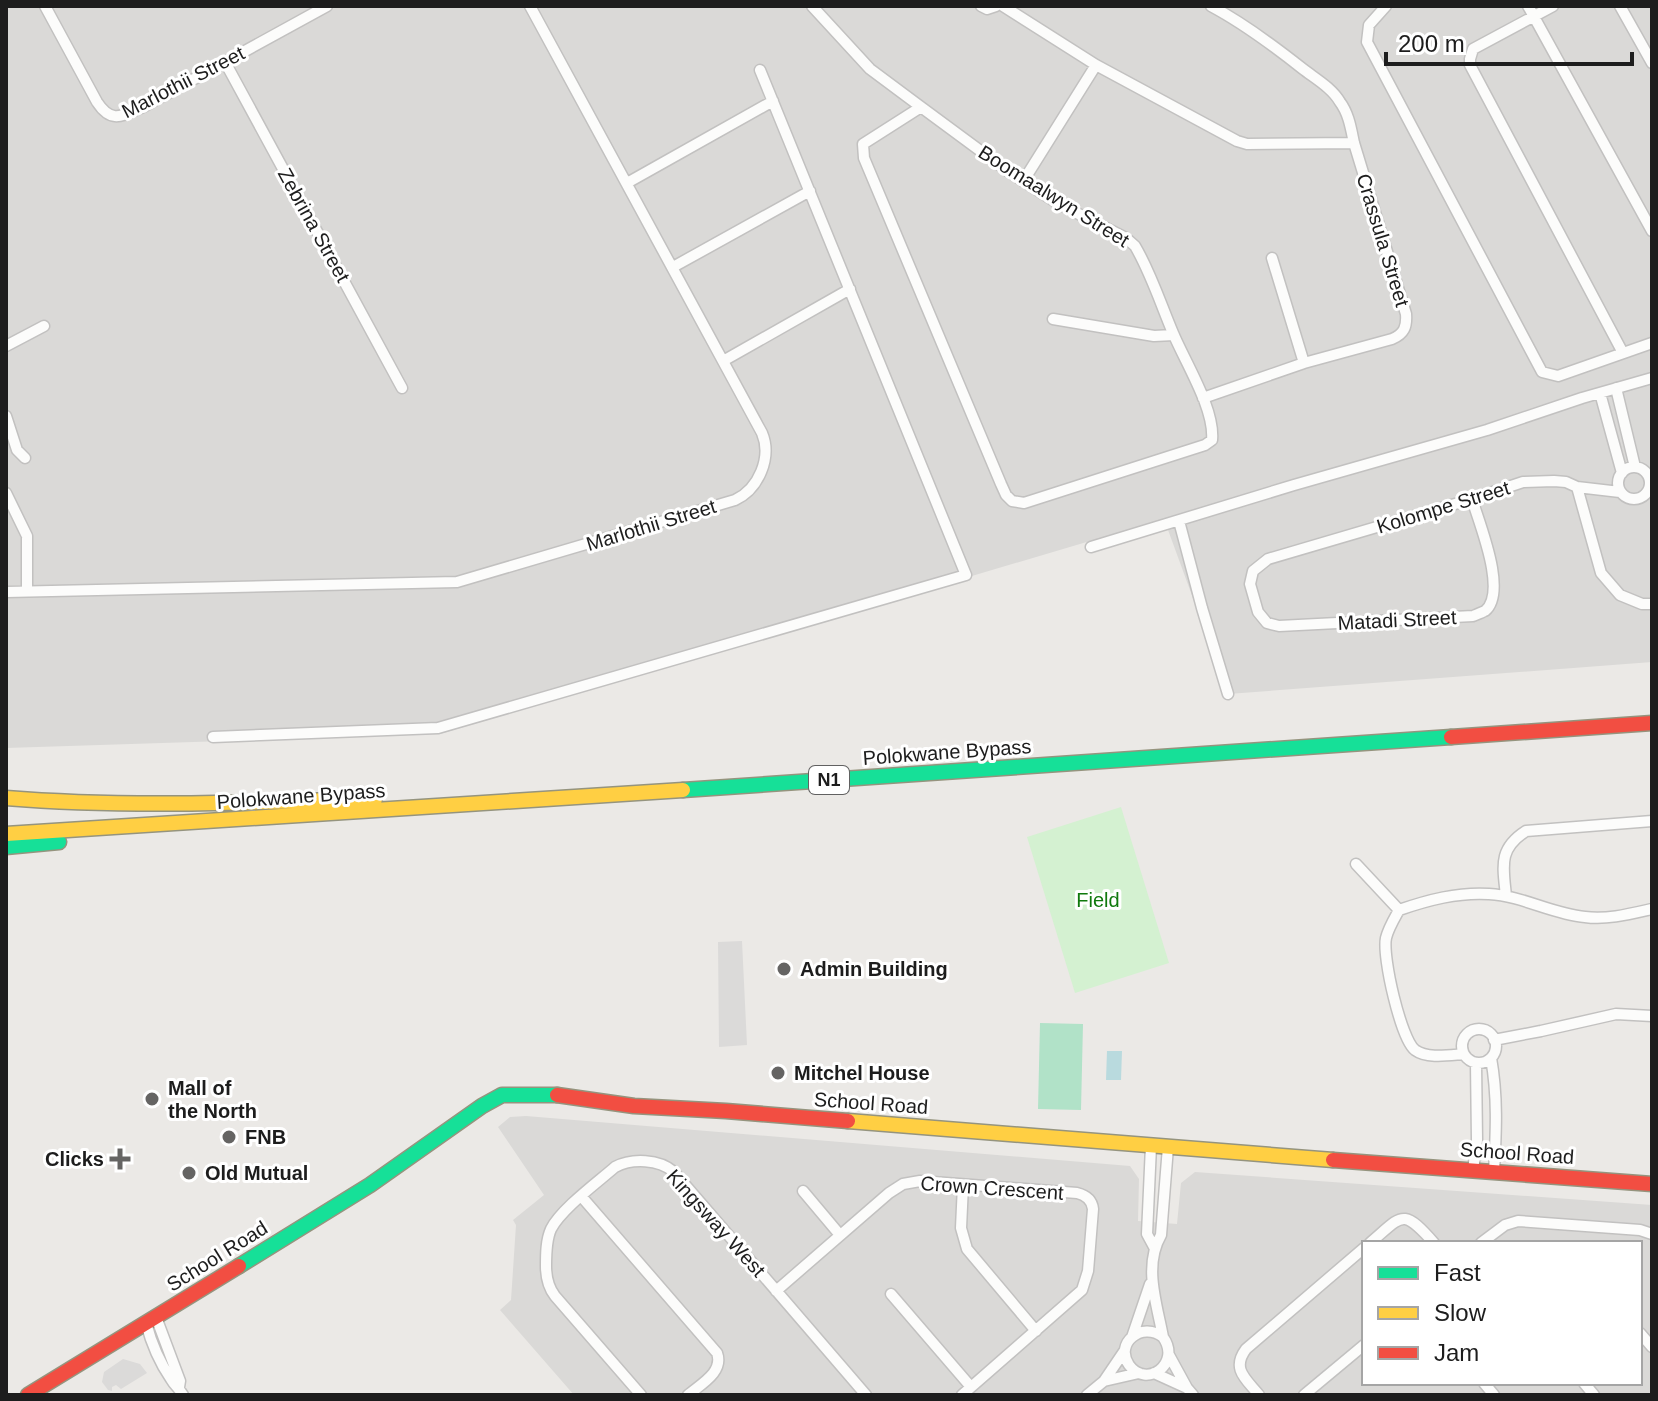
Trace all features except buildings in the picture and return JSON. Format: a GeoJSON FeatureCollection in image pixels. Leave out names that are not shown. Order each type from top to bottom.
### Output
{"type":"FeatureCollection","features":[{"type":"Feature","properties":{"kind":"main road","name":"Polokwane Bypass"},"geometry":{"type":"LineString","coordinates":[[6,834],[1652,723]]}},
{"type":"Feature","properties":{"kind":"main road"},"geometry":{"type":"LineString","coordinates":[[6,798],[174,804],[441,797],[465,804]]}},
{"type":"Feature","properties":{"kind":"main road"},"geometry":{"type":"LineString","coordinates":[[6,847],[348,813]]}},
{"type":"Feature","properties":{"kind":"main road","name":"School Road"},"geometry":{"type":"LineString","coordinates":[[28,1395],[370,1185],[502,1095],[559,1095],[634,1106],[1652,1184]]}},
{"type":"Feature","properties":{"kind":"street","name":"Marlothii Street"},"geometry":{"type":"LineString","coordinates":[[45,6],[97,102],[112,117],[143,107],[327,6]]}},
{"type":"Feature","properties":{"kind":"street","name":"Marlothii Street"},"geometry":{"type":"LineString","coordinates":[[6,592],[457,582],[745,495],[755,483],[766,459],[767,447],[762,433],[530,6]]}},
{"type":"Feature","properties":{"kind":"street","name":"Boomaalwyn Street"},"geometry":{"type":"LineString","coordinates":[[812,6],[870,69],[921,107],[1009,172],[1135,246],[1203,398],[1213,431],[1212,440],[1205,445],[1024,503],[1012,501],[1006,495],[864,158],[863,144],[921,107]]}},
{"type":"Feature","properties":{"kind":"street"},"geometry":{"type":"LineString","coordinates":[[981,6],[987,9],[996,6]]}},
{"type":"Feature","properties":{"kind":"street"},"geometry":{"type":"LineString","coordinates":[[1003,6],[1096,65],[1237,141],[1247,144],[1354,143]]}},
{"type":"Feature","properties":{"kind":"street","name":"Crassula Street"},"geometry":{"type":"LineString","coordinates":[[1203,398],[1304,363],[1392,339],[1401,335],[1407,325],[1342,104],[1325,85],[1211,6]]}},
{"type":"Feature","properties":{"kind":"street"},"geometry":{"type":"LineString","coordinates":[[1386,6],[1369,25],[1367,42],[1542,372],[1558,376],[1652,343]]}},
{"type":"Feature","properties":{"kind":"street"},"geometry":{"type":"LineString","coordinates":[[1553,6],[1531,11],[1473,49],[1470,65],[1623,353]]}},
{"type":"Feature","properties":{"kind":"street"},"geometry":{"type":"LineString","coordinates":[[1620,6],[1652,63]]}},
{"type":"Feature","properties":{"kind":"street"},"geometry":{"type":"LineString","coordinates":[[1531,11],[1652,231]]}},
{"type":"Feature","properties":{"kind":"street","name":"Zebrina Street"},"geometry":{"type":"LineString","coordinates":[[225,62],[402,388]]}},
{"type":"Feature","properties":{"kind":"street"},"geometry":{"type":"LineString","coordinates":[[1024,180],[1096,65]]}},
{"type":"Feature","properties":{"kind":"street"},"geometry":{"type":"LineString","coordinates":[[213,737],[438,728],[966,575],[760,70]]}},
{"type":"Feature","properties":{"kind":"street"},"geometry":{"type":"LineString","coordinates":[[627,183],[773,101]]}},
{"type":"Feature","properties":{"kind":"street"},"geometry":{"type":"LineString","coordinates":[[673,267],[810,191]]}},
{"type":"Feature","properties":{"kind":"street"},"geometry":{"type":"LineString","coordinates":[[1272,258],[1304,363]]}},
{"type":"Feature","properties":{"kind":"street"},"geometry":{"type":"LineString","coordinates":[[723,361],[850,289]]}},
{"type":"Feature","properties":{"kind":"street"},"geometry":{"type":"LineString","coordinates":[[1053,319],[1154,336],[1174,335]]}},
{"type":"Feature","properties":{"kind":"street"},"geometry":{"type":"LineString","coordinates":[[6,346],[44,326]]}},
{"type":"Feature","properties":{"kind":"street"},"geometry":{"type":"LineString","coordinates":[[1091,547],[1652,378]]}},
{"type":"Feature","properties":{"kind":"street"},"geometry":{"type":"LineString","coordinates":[[1616,388],[1635,467]]}},
{"type":"Feature","properties":{"kind":"street"},"geometry":{"type":"LineString","coordinates":[[1600,393],[1622,473]]}},
{"type":"Feature","properties":{"kind":"street"},"geometry":{"type":"LineString","coordinates":[[6,416],[17,450],[25,458]]}},
{"type":"Feature","properties":{"kind":"street"},"geometry":{"type":"LineString","coordinates":[[1630,467],[1645,471],[1650,478],[1648,492],[1639,498],[1628,498],[1620,492],[1618,482],[1622,473],[1630,467]]}},
{"type":"Feature","properties":{"kind":"street","name":"Kolompe Street"},"geometry":{"type":"LineString","coordinates":[[1268,559],[1523,482],[1566,482],[1577,487],[1620,492]]}},
{"type":"Feature","properties":{"kind":"street"},"geometry":{"type":"LineString","coordinates":[[1577,487],[1601,573],[1620,595],[1642,604],[1652,604]]}},
{"type":"Feature","properties":{"kind":"street"},"geometry":{"type":"LineString","coordinates":[[6,493],[27,536],[27,591]]}},
{"type":"Feature","properties":{"kind":"street","name":"Matadi Street"},"geometry":{"type":"LineString","coordinates":[[1268,559],[1253,571],[1250,584],[1258,612],[1267,623],[1279,626],[1473,616],[1485,611],[1491,602],[1494,587],[1493,572],[1472,499]]}},
{"type":"Feature","properties":{"kind":"street"},"geometry":{"type":"LineString","coordinates":[[1179,521],[1228,694]]}},
{"type":"Feature","properties":{"kind":"street"},"geometry":{"type":"LineString","coordinates":[[1506,896],[1503,859],[1512,839],[1526,831],[1652,821]]}},
{"type":"Feature","properties":{"kind":"street"},"geometry":{"type":"LineString","coordinates":[[1356,864],[1399,910]]}},
{"type":"Feature","properties":{"kind":"street"},"geometry":{"type":"LineString","coordinates":[[1464,1054],[1426,1055],[1408,1043],[1386,965],[1386,936],[1399,910],[1428,900],[1464,894],[1506,896],[1586,918],[1623,916],[1652,909]]}},
{"type":"Feature","properties":{"kind":"street"},"geometry":{"type":"LineString","coordinates":[[1494,1040],[1616,1014],[1652,1016]]}},
{"type":"Feature","properties":{"kind":"street"},"geometry":{"type":"LineString","coordinates":[[1491,1058],[1476,1063],[1464,1054],[1463,1043],[1468,1034],[1484,1030],[1494,1040],[1496,1048],[1491,1058],[1497,1109],[1494,1172]]}},
{"type":"Feature","properties":{"kind":"street"},"geometry":{"type":"LineString","coordinates":[[1473,1170],[1477,1129],[1476,1063]]}},
{"type":"Feature","properties":{"kind":"street"},"geometry":{"type":"LineString","coordinates":[[1151,1146],[1147,1234],[1154,1247]]}},
{"type":"Feature","properties":{"kind":"street"},"geometry":{"type":"LineString","coordinates":[[1154,1373],[1164,1366],[1169,1355],[1152,1278],[1154,1247],[1161,1235],[1168,1147]]}},
{"type":"Feature","properties":{"kind":"street","name":"Kingsway West"},"geometry":{"type":"LineString","coordinates":[[641,1395],[549,1288],[546,1259],[550,1231],[557,1219],[622,1163],[662,1164],[674,1172],[866,1395]]}},
{"type":"Feature","properties":{"kind":"street","name":"Crown Crescent"},"geometry":{"type":"LineString","coordinates":[[776,1291],[903,1184],[920,1181],[1077,1193],[1086,1197],[1092,1204],[1085,1285],[1078,1295],[962,1395]]}},
{"type":"Feature","properties":{"kind":"street"},"geometry":{"type":"LineString","coordinates":[[963,1185],[961,1228],[967,1249],[1036,1331]]}},
{"type":"Feature","properties":{"kind":"street"},"geometry":{"type":"LineString","coordinates":[[803,1191],[840,1235]]}},
{"type":"Feature","properties":{"kind":"street"},"geometry":{"type":"LineString","coordinates":[[581,1196],[717,1353],[720,1362],[716,1371],[688,1395]]}},
{"type":"Feature","properties":{"kind":"street"},"geometry":{"type":"LineString","coordinates":[[1372,1241],[1403,1218],[1417,1223],[1432,1241]]}},
{"type":"Feature","properties":{"kind":"street"},"geometry":{"type":"LineString","coordinates":[[1484,1241],[1505,1225],[1518,1221],[1640,1230],[1652,1234]]}},
{"type":"Feature","properties":{"kind":"street"},"geometry":{"type":"LineString","coordinates":[[1259,1395],[1243,1376],[1238,1366],[1240,1357],[1362,1250]]}},
{"type":"Feature","properties":{"kind":"street"},"geometry":{"type":"LineString","coordinates":[[1087,1395],[1104,1381],[1125,1350],[1152,1278]]}},
{"type":"Feature","properties":{"kind":"street"},"geometry":{"type":"LineString","coordinates":[[891,1294],[971,1387]]}},
{"type":"Feature","properties":{"kind":"street"},"geometry":{"type":"LineString","coordinates":[[151,1320],[149,1336],[173,1384],[181,1391]]}},
{"type":"Feature","properties":{"kind":"street"},"geometry":{"type":"LineString","coordinates":[[1132,1337],[1146,1330],[1163,1337]]}},
{"type":"Feature","properties":{"kind":"street"},"geometry":{"type":"LineString","coordinates":[[1304,1395],[1362,1347]]}},
{"type":"Feature","properties":{"kind":"street"},"geometry":{"type":"LineString","coordinates":[[1125,1350],[1127,1362],[1139,1373]]}},
{"type":"Feature","properties":{"kind":"street"},"geometry":{"type":"LineString","coordinates":[[1169,1355],[1190,1392]]}},
{"type":"Feature","properties":{"kind":"street"},"geometry":{"type":"LineString","coordinates":[[1104,1381],[1154,1373],[1190,1392]]}},
{"type":"Feature","properties":{"kind":"shaded area"},"geometry":{"type":"Polygon","coordinates":[[[6,6],[1652,6],[1652,662],[1228,694],[1164,519],[440,734],[6,748],[6,6]]]}},
{"type":"Feature","properties":{"kind":"shaded area"},"geometry":{"type":"Polygon","coordinates":[[[742,941],[747,1045],[719,1047],[718,942],[742,941]]]}},
{"type":"Feature","properties":{"kind":"shaded area"},"geometry":{"type":"Polygon","coordinates":[[[526,1116],[1130,1166],[1139,1179],[1138,1221],[1177,1224],[1181,1183],[1195,1172],[1652,1205],[1652,1395],[574,1395],[500,1310],[511,1300],[516,1225],[513,1220],[544,1195],[498,1127],[510,1117],[526,1116]]]}},
{"type":"Feature","properties":{"kind":"shaded area"},"geometry":{"type":"Polygon","coordinates":[[[123,1359],[140,1364],[147,1373],[121,1389],[116,1385],[112,1391],[108,1390],[102,1382],[104,1372],[123,1359]]]}},
{"type":"Feature","properties":{"kind":"green space","name":"Field"},"geometry":{"type":"Polygon","coordinates":[[[1121,807],[1169,963],[1075,993],[1027,837],[1121,807]]]}},
{"type":"Feature","properties":{"kind":"green space"},"geometry":{"type":"Polygon","coordinates":[[[1040,1023],[1083,1024],[1081,1110],[1038,1109],[1040,1023]]]}},
{"type":"Feature","properties":{"kind":"water"},"geometry":{"type":"Polygon","coordinates":[[[1107,1051],[1122,1051],[1121,1080],[1106,1080],[1107,1051]]]}},
{"type":"Feature","properties":{"kind":"traffic: fast"},"geometry":{"type":"LineString","coordinates":[[683,790],[1451,737]]}},
{"type":"Feature","properties":{"kind":"traffic: fast"},"geometry":{"type":"LineString","coordinates":[[6,847],[59,842]]}},
{"type":"Feature","properties":{"kind":"traffic: fast"},"geometry":{"type":"LineString","coordinates":[[239,1266],[370,1185],[502,1095],[557,1095]]}},
{"type":"Feature","properties":{"kind":"traffic: slow"},"geometry":{"type":"LineString","coordinates":[[6,834],[683,790]]}},
{"type":"Feature","properties":{"kind":"traffic: slow"},"geometry":{"type":"LineString","coordinates":[[6,798],[144,804],[375,799]]}},
{"type":"Feature","properties":{"kind":"traffic: slow"},"geometry":{"type":"LineString","coordinates":[[848,1121],[1333,1160]]}},
{"type":"Feature","properties":{"kind":"traffic: jam"},"geometry":{"type":"LineString","coordinates":[[1451,737],[1652,723]]}},
{"type":"Feature","properties":{"kind":"traffic: jam"},"geometry":{"type":"LineString","coordinates":[[557,1095],[634,1106],[848,1121]]}},
{"type":"Feature","properties":{"kind":"traffic: jam"},"geometry":{"type":"LineString","coordinates":[[1333,1160],[1652,1184]]}},
{"type":"Feature","properties":{"kind":"traffic: jam"},"geometry":{"type":"LineString","coordinates":[[28,1395],[239,1266]]}},
{"type":"Feature","properties":{"kind":"place","name":"Admin Building"},"geometry":{"type":"Point","coordinates":[784,969]}},
{"type":"Feature","properties":{"kind":"place","name":"Mitchel House"},"geometry":{"type":"Point","coordinates":[778,1073]}},
{"type":"Feature","properties":{"kind":"place","name":"Mall of the North"},"geometry":{"type":"Point","coordinates":[152,1099]}},
{"type":"Feature","properties":{"kind":"place","name":"FNB"},"geometry":{"type":"Point","coordinates":[229,1137]}},
{"type":"Feature","properties":{"kind":"place","name":"Clicks"},"geometry":{"type":"Point","coordinates":[120,1159]}},
{"type":"Feature","properties":{"kind":"place","name":"Old Mutual"},"geometry":{"type":"Point","coordinates":[189,1173]}}]}
